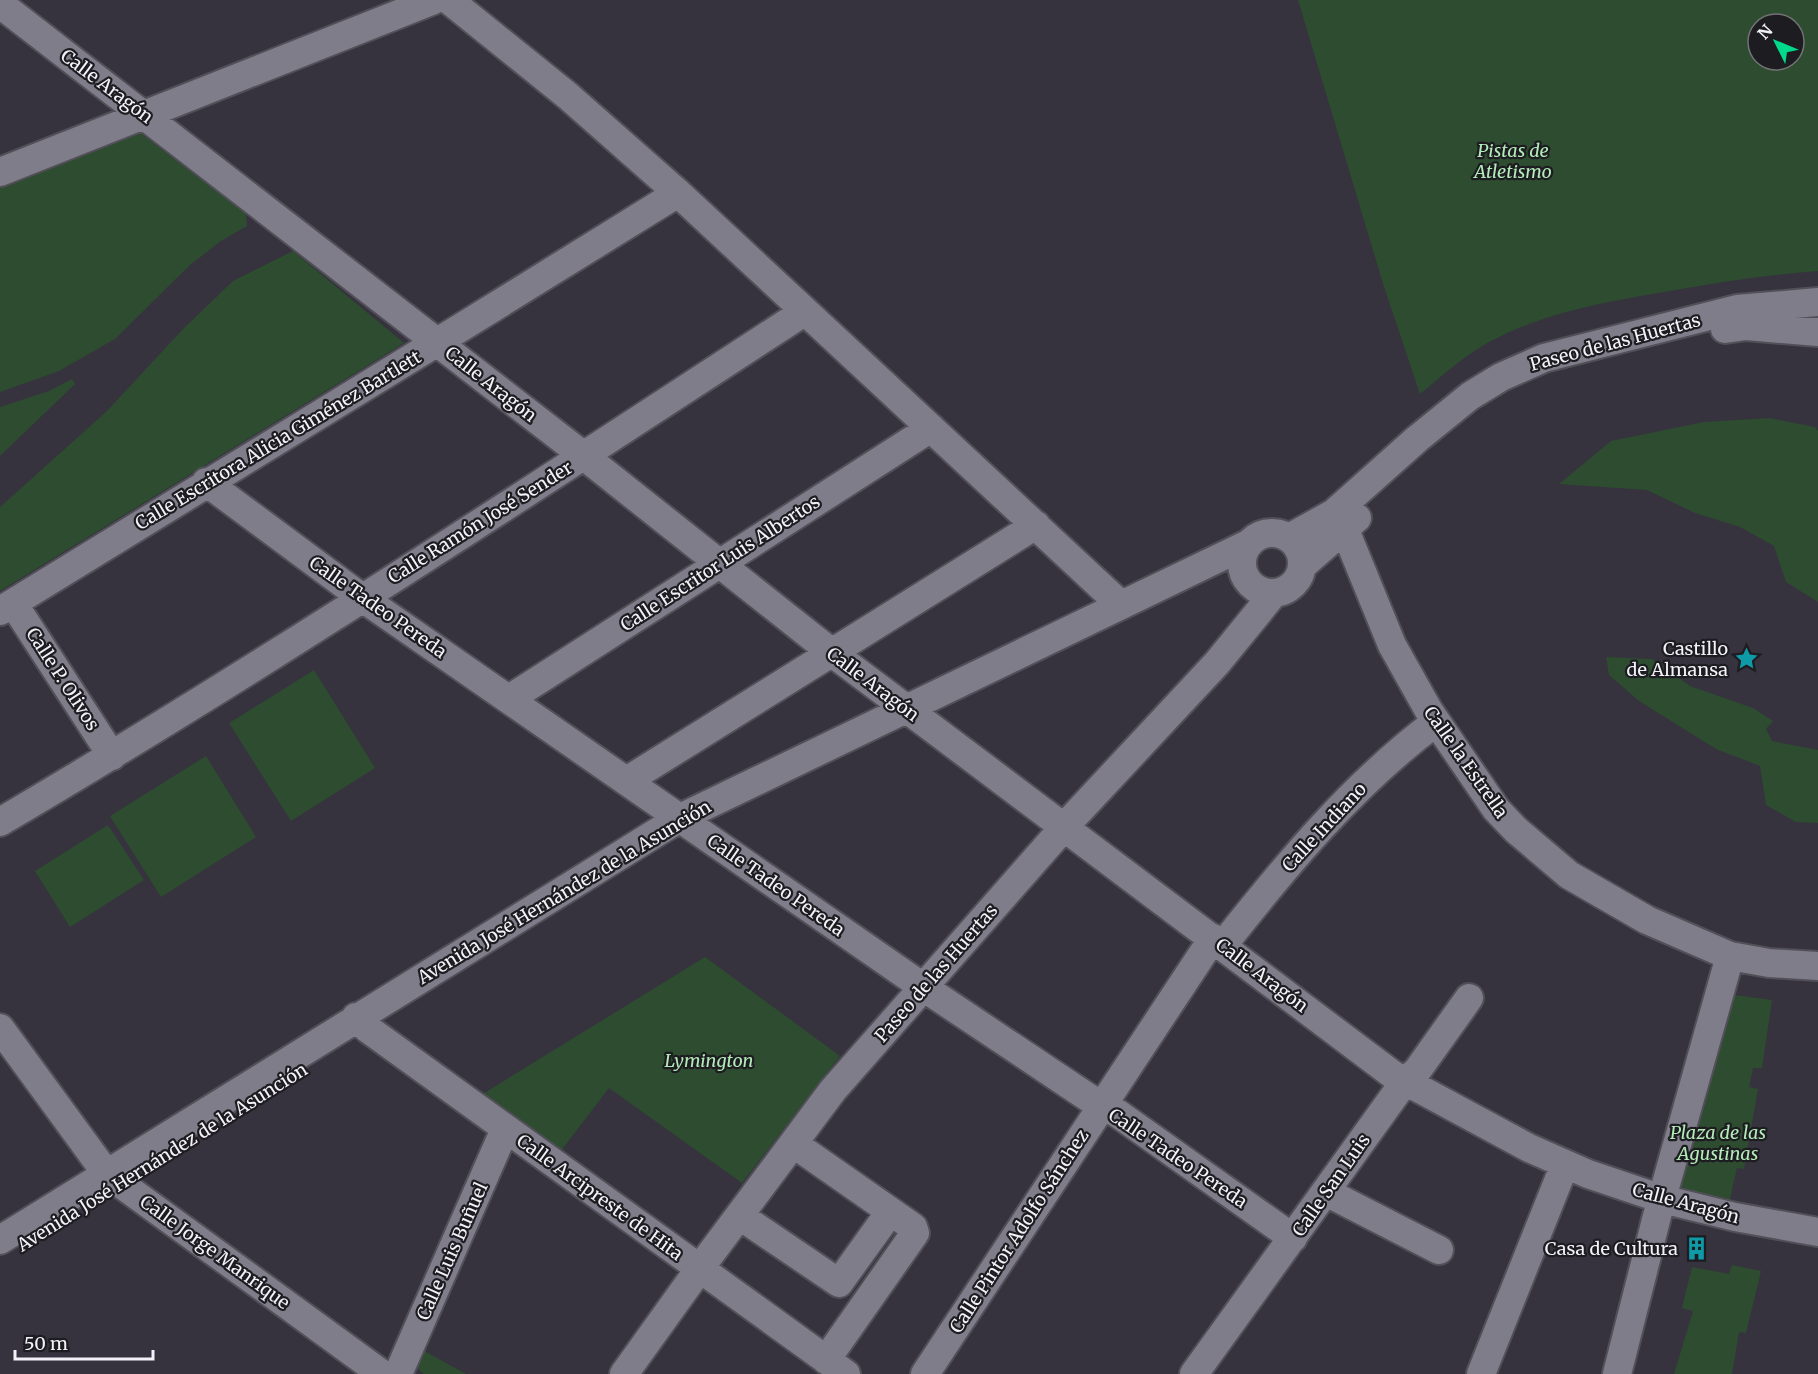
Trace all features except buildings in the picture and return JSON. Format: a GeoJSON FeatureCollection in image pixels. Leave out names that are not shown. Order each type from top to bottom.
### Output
{"type":"FeatureCollection","features":[{"type":"Feature","properties":{"kind":"street"},"geometry":{"type":"LineString","coordinates":[[0,3],[5,0]]}},
{"type":"Feature","properties":{"kind":"street"},"geometry":{"type":"LineString","coordinates":[[0,172],[434,0]]}},
{"type":"Feature","properties":{"kind":"street"},"geometry":{"type":"LineString","coordinates":[[449,0],[568,96],[678,193],[1121,605]]}},
{"type":"Feature","properties":{"kind":"street","name":"Calle Aragón"},"geometry":{"type":"LineString","coordinates":[[0,3],[584,456],[831,652],[1405,1081],[1565,1164],[1656,1198],[1735,1217],[1818,1232]]}},
{"type":"Feature","properties":{"kind":"street","name":"Calle Escritora Alicia Giménez Bartlett"},"geometry":{"type":"LineString","coordinates":[[6,607],[206,482],[439,343],[678,193]]}},
{"type":"Feature","properties":{"kind":"street","name":"Paseo de las Huertas"},"geometry":{"type":"LineString","coordinates":[[1289,538],[1334,513],[1470,396],[1521,368],[1544,358],[1737,309],[1818,302]]}},
{"type":"Feature","properties":{"kind":"street","name":"Calle Ramón José Sender"},"geometry":{"type":"LineString","coordinates":[[0,822],[112,756],[584,456],[804,312]]}},
{"type":"Feature","properties":{"kind":"street","name":"Paseo de las Huertas"},"geometry":{"type":"LineString","coordinates":[[1302,566],[1345,530],[1462,422],[1489,402],[1536,377],[1558,369],[1718,330],[1746,326],[1817,331]]}},
{"type":"Feature","properties":{"kind":"street","name":"Calle Escritor Luis Albertos"},"geometry":{"type":"LineString","coordinates":[[509,699],[931,428]]}},
{"type":"Feature","properties":{"kind":"street","name":"Calle Tadeo Pereda"},"geometry":{"type":"LineString","coordinates":[[206,482],[361,597],[628,780],[923,987],[1101,1106],[1117,1113],[1293,1238]]}},
{"type":"Feature","properties":{"kind":"street"},"geometry":{"type":"LineString","coordinates":[[628,780],[1036,525]]}},
{"type":"Feature","properties":{"kind":"street","name":"Calle la Estrella"},"geometry":{"type":"LineString","coordinates":[[1345,530],[1392,645],[1436,722],[1496,809],[1560,868],[1647,920],[1730,956],[1769,963],[1818,966]]}},
{"type":"Feature","properties":{"kind":"street"},"geometry":{"type":"LineString","coordinates":[[1269,533],[1289,538],[1297,546],[1302,566],[1299,577],[1293,585],[1274,593],[1255,588],[1247,581],[1246,552],[1269,533]]}},
{"type":"Feature","properties":{"kind":"street","name":"Avenida José Hernández de la Asunción"},"geometry":{"type":"LineString","coordinates":[[914,715],[1121,605],[1246,552]]}},
{"type":"Feature","properties":{"kind":"street","name":"Avenida José Hernández de la Asunción"},"geometry":{"type":"LineString","coordinates":[[0,1240],[113,1178],[687,823],[914,715],[1246,552]]}},
{"type":"Feature","properties":{"kind":"street","name":"Paseo de las Huertas"},"geometry":{"type":"LineString","coordinates":[[624,1374],[833,1090],[1065,826],[1217,663],[1274,593]]}},
{"type":"Feature","properties":{"kind":"street","name":"Calle P. Olivos"},"geometry":{"type":"LineString","coordinates":[[6,607],[112,756]]}},
{"type":"Feature","properties":{"kind":"street","name":"Calle Indiano"},"geometry":{"type":"LineString","coordinates":[[1218,942],[1331,816],[1396,753],[1436,722]]}},
{"type":"Feature","properties":{"kind":"street","name":"Calle Pintor Adolfo Sánchez"},"geometry":{"type":"LineString","coordinates":[[925,1374],[1101,1106],[1218,942]]}},
{"type":"Feature","properties":{"kind":"street"},"geometry":{"type":"LineString","coordinates":[[1617,1374],[1656,1198],[1694,1090],[1730,956]]}},
{"type":"Feature","properties":{"kind":"street","name":"Calle San Luis"},"geometry":{"type":"LineString","coordinates":[[1194,1374],[1405,1081],[1417,1071],[1469,999]]}},
{"type":"Feature","properties":{"kind":"street","name":"Calle Arcipreste de Hita"},"geometry":{"type":"LineString","coordinates":[[362,1023],[836,1367]]}},
{"type":"Feature","properties":{"kind":"street","name":"Calle Jorge Manrique"},"geometry":{"type":"LineString","coordinates":[[0,1028],[113,1178],[382,1374]]}},
{"type":"Feature","properties":{"kind":"street","name":"Calle Luis Buñuel"},"geometry":{"type":"LineString","coordinates":[[398,1374],[506,1129]]}},
{"type":"Feature","properties":{"kind":"street"},"geometry":{"type":"LineString","coordinates":[[794,1144],[912,1227],[915,1233],[876,1288],[836,1367]]}},
{"type":"Feature","properties":{"kind":"street"},"geometry":{"type":"LineString","coordinates":[[1480,1374],[1565,1164]]}},
{"type":"Feature","properties":{"kind":"street","name":"Avenida José Hernández de la Asunción"},"geometry":{"type":"LineString","coordinates":[[0,1259],[113,1178]]}},
{"type":"Feature","properties":{"kind":"street"},"geometry":{"type":"LineString","coordinates":[[1326,1192],[1439,1250]]}},
{"type":"Feature","properties":{"kind":"street"},"geometry":{"type":"LineString","coordinates":[[740,1216],[834,1282],[842,1281],[890,1212]]}},
{"type":"Feature","properties":{"kind":"street"},"geometry":{"type":"LineString","coordinates":[[850,1270],[876,1288]]}},
{"type":"Feature","properties":{"kind":"green space","name":"Pistas de Atletismo"},"geometry":{"type":"Polygon","coordinates":[[[1298,0],[1818,0],[1818,271],[1683,289],[1619,300],[1553,316],[1489,342],[1462,360],[1420,394],[1384,287],[1298,0]]]}},
{"type":"Feature","properties":{"kind":"green space"},"geometry":{"type":"Polygon","coordinates":[[[139,132],[246,214],[247,226],[221,241],[190,265],[115,339],[59,371],[0,392],[0,187],[139,132]]]}},
{"type":"Feature","properties":{"kind":"green space"},"geometry":{"type":"Polygon","coordinates":[[[293,251],[404,343],[0,591],[0,507],[107,411],[184,328],[233,281],[293,251]]]}},
{"type":"Feature","properties":{"kind":"green space"},"geometry":{"type":"Polygon","coordinates":[[[72,379],[75,384],[0,456],[0,407],[49,391],[72,379]]]}},
{"type":"Feature","properties":{"kind":"green space"},"geometry":{"type":"Polygon","coordinates":[[[1769,418],[1815,427],[1818,431],[1818,602],[1786,582],[1774,546],[1740,527],[1695,513],[1647,490],[1559,484],[1611,441],[1704,422],[1769,418]]]}},
{"type":"Feature","properties":{"kind":"green space"},"geometry":{"type":"Polygon","coordinates":[[[1606,657],[1652,659],[1690,686],[1753,708],[1773,721],[1766,729],[1772,741],[1818,750],[1818,823],[1796,822],[1766,805],[1760,766],[1716,749],[1639,701],[1609,675],[1606,657]]]}},
{"type":"Feature","properties":{"kind":"green space"},"geometry":{"type":"Polygon","coordinates":[[[314,670],[375,768],[291,821],[229,723],[314,670]]]}},
{"type":"Feature","properties":{"kind":"green space"},"geometry":{"type":"Polygon","coordinates":[[[206,756],[256,837],[161,897],[110,816],[206,756]]]}},
{"type":"Feature","properties":{"kind":"green space"},"geometry":{"type":"Polygon","coordinates":[[[108,825],[144,880],[70,927],[35,871],[108,825]]]}},
{"type":"Feature","properties":{"kind":"green space","name":"Lymington"},"geometry":{"type":"Polygon","coordinates":[[[705,957],[840,1056],[742,1183],[609,1088],[560,1152],[481,1095],[705,957]]]}},
{"type":"Feature","properties":{"kind":"green space","name":"Plaza de las Agustinas"},"geometry":{"type":"Polygon","coordinates":[[[1727,994],[1772,1000],[1762,1068],[1753,1068],[1749,1087],[1758,1089],[1744,1169],[1737,1168],[1729,1203],[1674,1192],[1727,994]]]}},
{"type":"Feature","properties":{"kind":"green space"},"geometry":{"type":"Polygon","coordinates":[[[1732,1265],[1761,1271],[1746,1333],[1739,1332],[1732,1374],[1674,1374],[1693,1311],[1682,1308],[1692,1267],[1729,1274],[1732,1265]]]}},
{"type":"Feature","properties":{"kind":"green space"},"geometry":{"type":"Polygon","coordinates":[[[419,1348],[466,1374],[424,1374],[412,1364],[419,1348]]]}},
{"type":"Feature","properties":{"kind":"place","name":"Castillo de Almansa"},"geometry":{"type":"Point","coordinates":[1746,658]}},
{"type":"Feature","properties":{"kind":"place","name":"Casa de Cultura"},"geometry":{"type":"Point","coordinates":[1696,1248]}}]}
